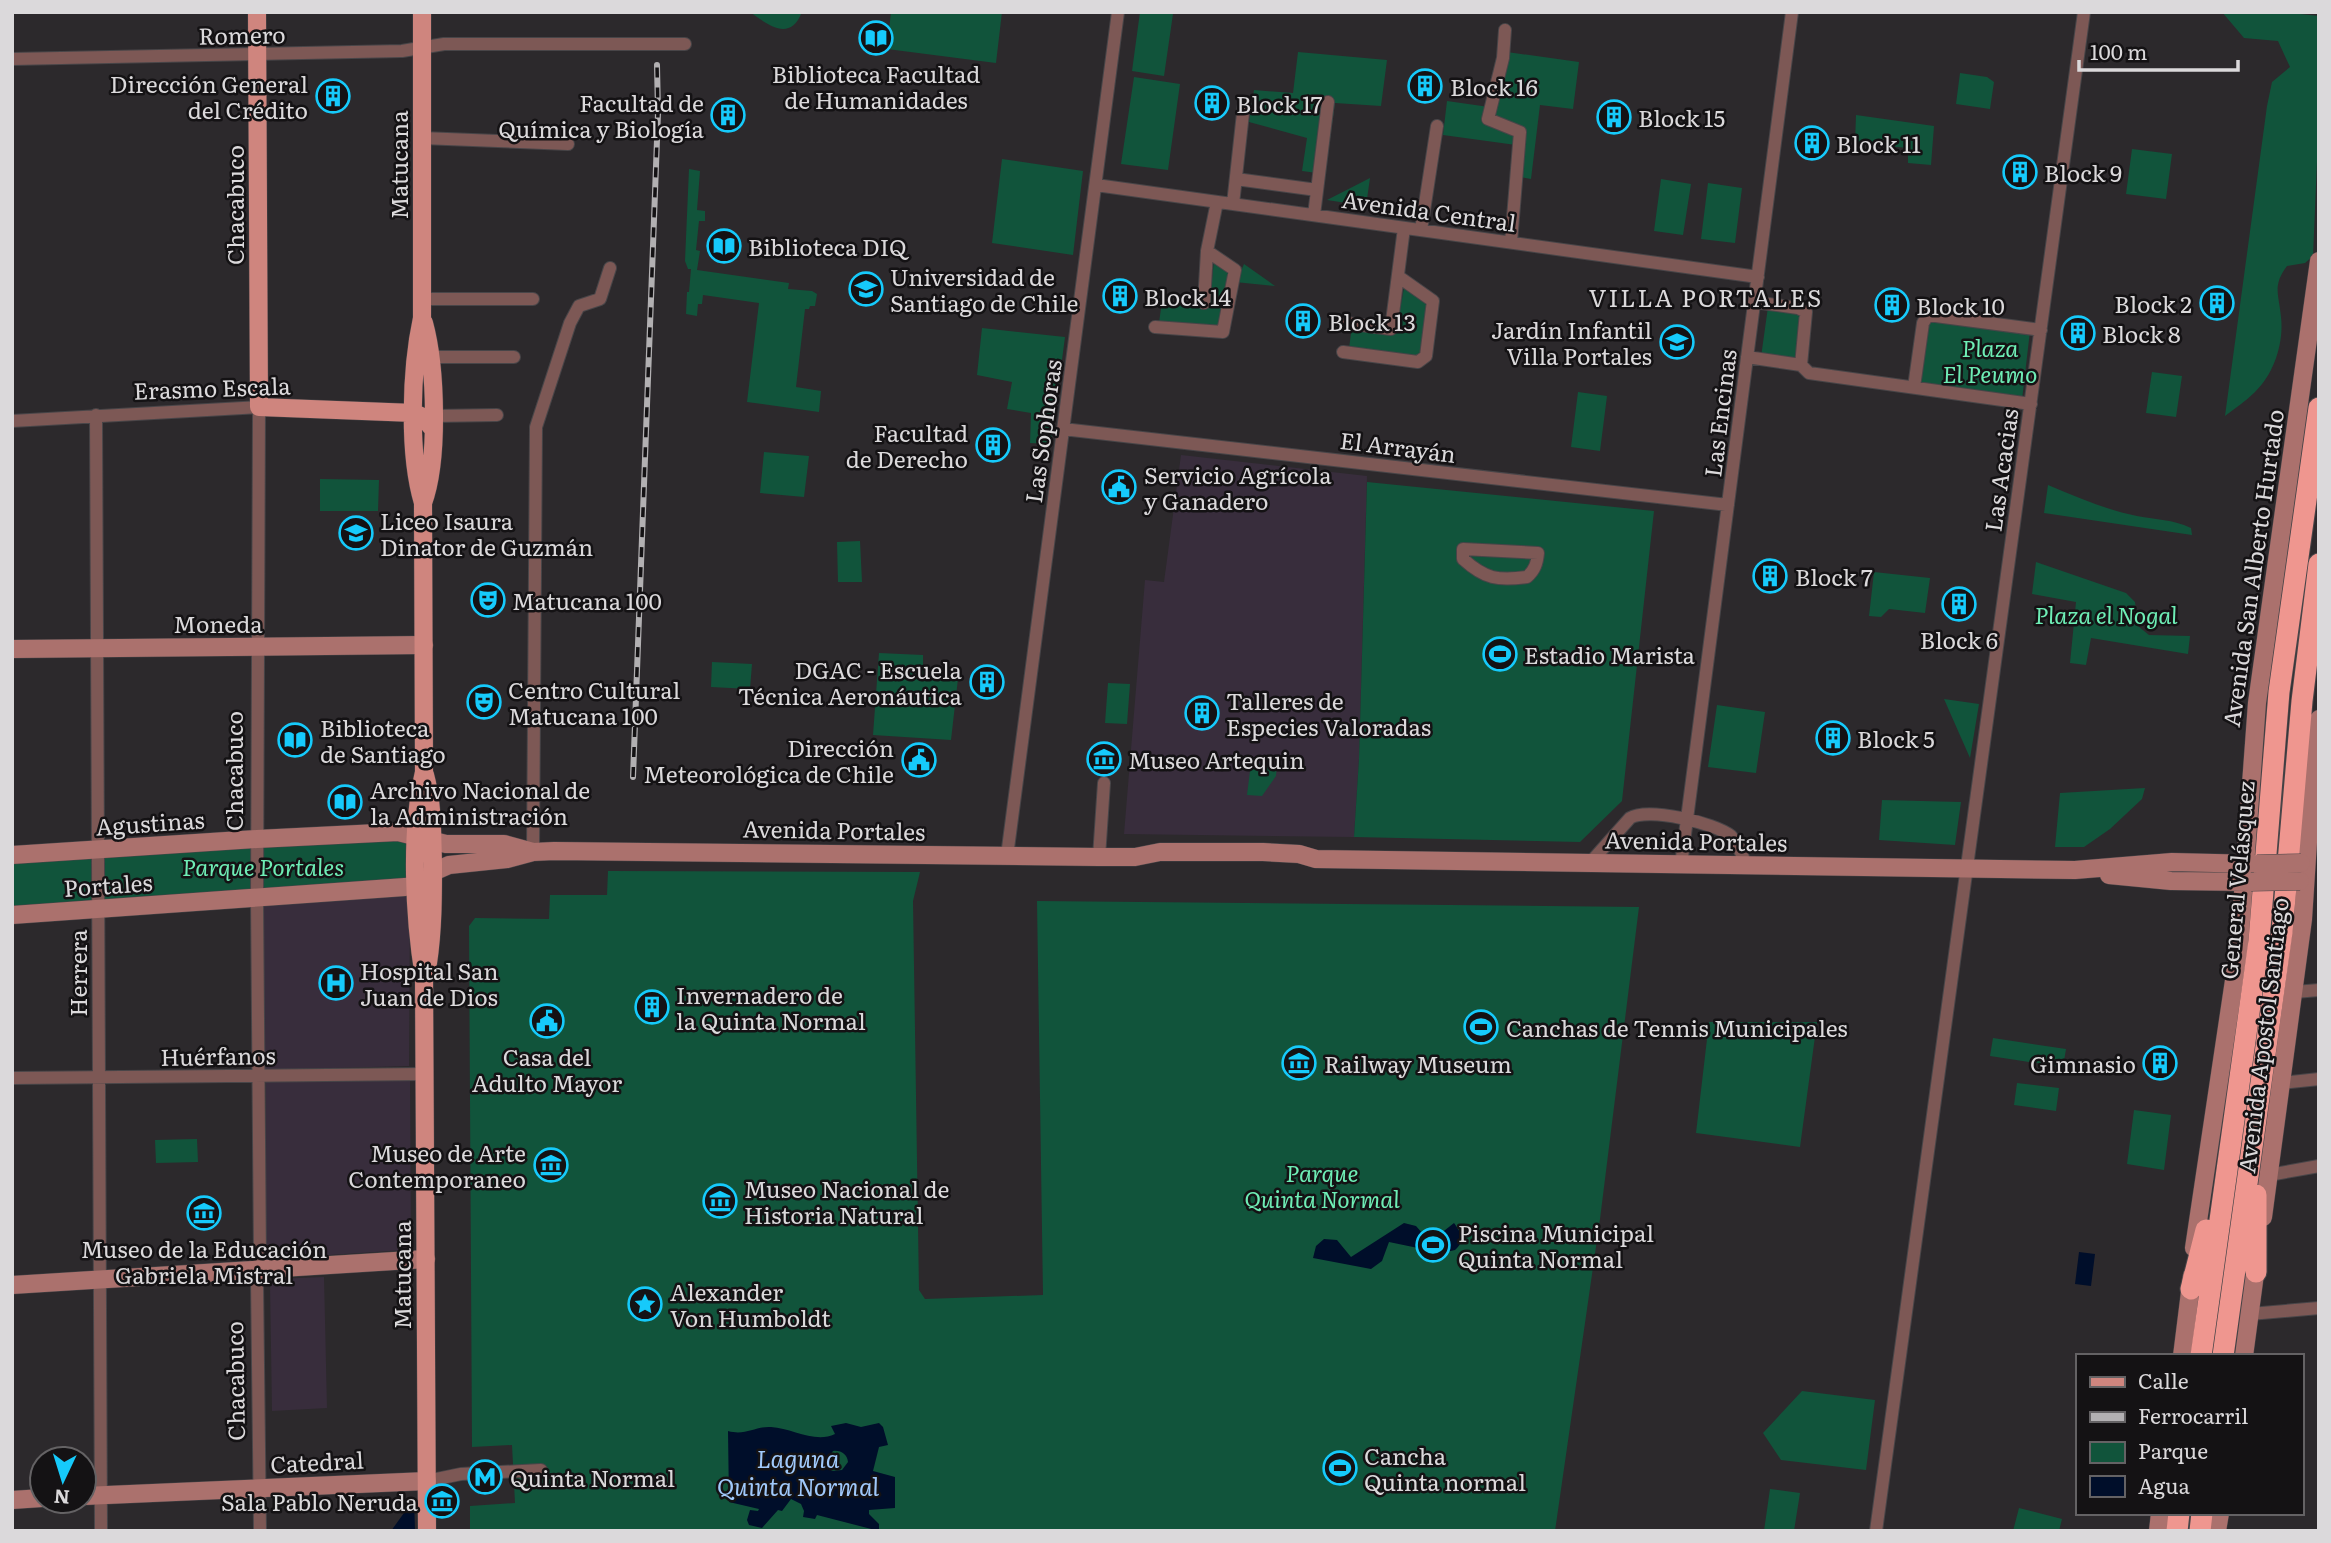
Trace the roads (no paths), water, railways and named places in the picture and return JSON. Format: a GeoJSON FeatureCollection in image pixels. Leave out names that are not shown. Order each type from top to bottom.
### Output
{"type":"FeatureCollection","features":[{"type":"Feature","properties":{"kind":"highway","name":"General Velásquez"},"geometry":{"type":"LineString","coordinates":[[2201,1354],[2260,928],[2279,692],[2319,408]]}},
{"type":"Feature","properties":{"kind":"highway"},"geometry":{"type":"LineString","coordinates":[[2223,1354],[2282,932],[2303,690],[2319,564]]}},
{"type":"Feature","properties":{"kind":"highway"},"geometry":{"type":"LineString","coordinates":[[2254,1133],[2256,1272]]}},
{"type":"Feature","properties":{"kind":"highway"},"geometry":{"type":"LineString","coordinates":[[2192,1289],[2228,1154]]}},
{"type":"Feature","properties":{"kind":"main road","name":"Chacabuco"},"geometry":{"type":"LineString","coordinates":[[257,12],[259,407]]}},
{"type":"Feature","properties":{"kind":"main road","name":"Matucana"},"geometry":{"type":"LineString","coordinates":[[422,12],[422,318],[415,362],[414,413],[415,467],[423,503],[424,772],[431,798],[416,885],[424,977],[427,1531]]}},
{"type":"Feature","properties":{"kind":"main road","name":"Avenida San Alberto Hurtado"},"geometry":{"type":"LineString","coordinates":[[2248,883],[2252,863],[2250,774],[2257,703],[2319,261]]}},
{"type":"Feature","properties":{"kind":"main road","name":"Matucana"},"geometry":{"type":"LineString","coordinates":[[422,318],[431,357],[433,422],[432,473],[423,503]]}},
{"type":"Feature","properties":{"kind":"main road","name":"Erasmo Escala"},"geometry":{"type":"LineString","coordinates":[[259,407],[414,413]]}},
{"type":"Feature","properties":{"kind":"main road"},"geometry":{"type":"LineString","coordinates":[[414,413],[433,422]]}},
{"type":"Feature","properties":{"kind":"main road","name":"Moneda"},"geometry":{"type":"LineString","coordinates":[[12,649],[424,646]]}},
{"type":"Feature","properties":{"kind":"main road","name":"Avenida Apostol Santiago"},"geometry":{"type":"LineString","coordinates":[[2244,1354],[2295,992],[2309,871],[2319,719]]}},
{"type":"Feature","properties":{"kind":"main road","name":"Agustinas"},"geometry":{"type":"LineString","coordinates":[[12,855],[398,832],[425,838]]}},
{"type":"Feature","properties":{"kind":"main road","name":"Matucana"},"geometry":{"type":"LineString","coordinates":[[424,977],[432,933],[433,872],[425,838]]}},
{"type":"Feature","properties":{"kind":"main road","name":"Avenida Portales"},"geometry":{"type":"LineString","coordinates":[[425,838],[446,844],[504,844],[533,852],[1135,857],[1160,852],[1263,852],[1299,854],[1316,859],[1966,869],[2075,870],[2159,863],[2252,863],[2309,871]]}},
{"type":"Feature","properties":{"kind":"main road","name":"Avenida Portales"},"geometry":{"type":"LineString","coordinates":[[416,885],[433,872],[449,865],[507,859],[533,852]]}},
{"type":"Feature","properties":{"kind":"main road","name":"Avenida Portales"},"geometry":{"type":"LineString","coordinates":[[2075,870],[2148,880],[2248,883],[2309,871]]}},
{"type":"Feature","properties":{"kind":"main road","name":"Avenida Apostol Santiago"},"geometry":{"type":"LineString","coordinates":[[2182,1354],[2214,1102],[2228,1030],[2248,883]]}},
{"type":"Feature","properties":{"kind":"main road","name":"Portales"},"geometry":{"type":"LineString","coordinates":[[12,915],[416,885]]}},
{"type":"Feature","properties":{"kind":"main road"},"geometry":{"type":"LineString","coordinates":[[12,1285],[426,1259]]}},
{"type":"Feature","properties":{"kind":"main road","name":"Catedral"},"geometry":{"type":"LineString","coordinates":[[98,1495],[427,1480]]}},
{"type":"Feature","properties":{"kind":"street","name":"Las Sophoras"},"geometry":{"type":"LineString","coordinates":[[1007,856],[1118,12]]}},
{"type":"Feature","properties":{"kind":"street","name":"Las Encinas"},"geometry":{"type":"LineString","coordinates":[[1681,864],[1792,12]]}},
{"type":"Feature","properties":{"kind":"street","name":"Las Acacias"},"geometry":{"type":"LineString","coordinates":[[1876,1531],[2084,12]]}},
{"type":"Feature","properties":{"kind":"street"},"geometry":{"type":"LineString","coordinates":[[1505,30],[1503,58],[1488,119],[1520,132],[1511,242]]}},
{"type":"Feature","properties":{"kind":"street","name":"Romero"},"geometry":{"type":"LineString","coordinates":[[12,59],[402,51],[444,44],[473,43],[685,44]]}},
{"type":"Feature","properties":{"kind":"street"},"geometry":{"type":"LineString","coordinates":[[1314,215],[1328,102]]}},
{"type":"Feature","properties":{"kind":"street"},"geometry":{"type":"LineString","coordinates":[[1233,204],[1244,104]]}},
{"type":"Feature","properties":{"kind":"street"},"geometry":{"type":"LineString","coordinates":[[1421,230],[1437,126]]}},
{"type":"Feature","properties":{"kind":"street"},"geometry":{"type":"LineString","coordinates":[[422,138],[568,144]]}},
{"type":"Feature","properties":{"kind":"street"},"geometry":{"type":"LineString","coordinates":[[1236,179],[1317,190]]}},
{"type":"Feature","properties":{"kind":"street","name":"Avenida Central"},"geometry":{"type":"LineString","coordinates":[[1096,185],[1758,276]]}},
{"type":"Feature","properties":{"kind":"street"},"geometry":{"type":"LineString","coordinates":[[1204,303],[1207,251],[1217,202]]}},
{"type":"Feature","properties":{"kind":"street"},"geometry":{"type":"LineString","coordinates":[[1347,323],[1391,328],[1404,228]]}},
{"type":"Feature","properties":{"kind":"street"},"geometry":{"type":"LineString","coordinates":[[1155,327],[1223,332],[1236,270],[1207,251]]}},
{"type":"Feature","properties":{"kind":"street"},"geometry":{"type":"LineString","coordinates":[[533,852],[536,427],[570,323],[579,306],[600,299],[610,268]]}},
{"type":"Feature","properties":{"kind":"street"},"geometry":{"type":"LineString","coordinates":[[1343,352],[1418,362],[1426,356],[1433,300],[1399,277]]}},
{"type":"Feature","properties":{"kind":"street"},"geometry":{"type":"LineString","coordinates":[[422,299],[533,299]]}},
{"type":"Feature","properties":{"kind":"street"},"geometry":{"type":"LineString","coordinates":[[1754,302],[1798,308],[1806,312],[1801,365]]}},
{"type":"Feature","properties":{"kind":"street"},"geometry":{"type":"LineString","coordinates":[[1914,387],[1923,323],[1928,316],[2041,330]]}},
{"type":"Feature","properties":{"kind":"street"},"geometry":{"type":"LineString","coordinates":[[431,357],[514,357]]}},
{"type":"Feature","properties":{"kind":"street"},"geometry":{"type":"LineString","coordinates":[[1747,357],[1801,365],[1809,373],[2031,404]]}},
{"type":"Feature","properties":{"kind":"street","name":"Erasmo Escala"},"geometry":{"type":"LineString","coordinates":[[12,421],[259,407]]}},
{"type":"Feature","properties":{"kind":"street","name":"Chacabuco"},"geometry":{"type":"LineString","coordinates":[[259,407],[257,898],[260,1076],[260,1531]]}},
{"type":"Feature","properties":{"kind":"street","name":"Herrera"},"geometry":{"type":"LineString","coordinates":[[94,1445],[100,1279],[96,415]]}},
{"type":"Feature","properties":{"kind":"street"},"geometry":{"type":"LineString","coordinates":[[433,422],[497,415]]}},
{"type":"Feature","properties":{"kind":"street","name":"El Arrayán"},"geometry":{"type":"LineString","coordinates":[[1063,429],[1728,505]]}},
{"type":"Feature","properties":{"kind":"street"},"geometry":{"type":"LineString","coordinates":[[1464,548],[1538,553],[1534,571],[1527,577],[1508,580],[1493,579],[1471,567],[1463,559],[1464,548]]}},
{"type":"Feature","properties":{"kind":"street"},"geometry":{"type":"LineString","coordinates":[[1099,857],[1104,783]]}},
{"type":"Feature","properties":{"kind":"street"},"geometry":{"type":"LineString","coordinates":[[1590,863],[1634,815],[1686,819],[1724,832],[1739,846],[1746,866]]}},
{"type":"Feature","properties":{"kind":"street"},"geometry":{"type":"LineString","coordinates":[[2295,992],[2319,990]]}},
{"type":"Feature","properties":{"kind":"street","name":"Huérfanos"},"geometry":{"type":"LineString","coordinates":[[12,1078],[425,1074]]}},
{"type":"Feature","properties":{"kind":"street"},"geometry":{"type":"LineString","coordinates":[[2282,1083],[2319,1079]]}},
{"type":"Feature","properties":{"kind":"street"},"geometry":{"type":"LineString","coordinates":[[2269,1175],[2319,1166]]}},
{"type":"Feature","properties":{"kind":"street"},"geometry":{"type":"LineString","coordinates":[[2250,1314],[2319,1308]]}},
{"type":"Feature","properties":{"kind":"street"},"geometry":{"type":"LineString","coordinates":[[427,1480],[461,1474],[541,1470]]}},
{"type":"Feature","properties":{"kind":"water","name":"Piscina Municipal Quinta Normal"},"geometry":{"type":"Polygon","coordinates":[[[1404,1223],[1416,1226],[1430,1242],[1454,1223],[1461,1240],[1455,1250],[1442,1253],[1389,1242],[1382,1261],[1371,1269],[1313,1258],[1316,1246],[1324,1239],[1337,1240],[1351,1257],[1404,1223]]]}},
{"type":"Feature","properties":{"kind":"water"},"geometry":{"type":"Polygon","coordinates":[[[2079,1252],[2095,1254],[2091,1286],[2075,1284],[2079,1252]]]}},
{"type":"Feature","properties":{"kind":"water","name":"Laguna Quinta Normal"},"geometry":{"type":"Polygon","coordinates":[[[846,1423],[861,1427],[879,1423],[883,1427],[888,1445],[879,1447],[873,1471],[895,1477],[895,1508],[869,1510],[869,1514],[879,1524],[879,1531],[817,1515],[815,1519],[803,1517],[801,1504],[791,1499],[782,1511],[778,1510],[762,1528],[749,1525],[747,1520],[750,1510],[759,1509],[729,1502],[728,1431],[740,1432],[771,1427],[827,1437],[835,1434],[831,1426],[846,1423]],[[833,1451],[827,1459],[827,1466],[832,1471],[842,1470],[848,1462],[847,1459],[841,1452],[833,1451]]]}},
{"type":"Feature","properties":{"kind":"water"},"geometry":{"type":"Polygon","coordinates":[[[414,1499],[415,1531],[391,1531],[414,1499]]]}},
{"type":"Feature","properties":{"kind":"railway"},"geometry":{"type":"LineString","coordinates":[[633,777],[658,113],[657,65]]}},
{"type":"Feature","properties":{"kind":"place","name":"Biblioteca Facultad de Humanidades"},"geometry":{"type":"Point","coordinates":[876,38]}},
{"type":"Feature","properties":{"kind":"place","name":"Block 16"},"geometry":{"type":"Point","coordinates":[1425,86]}},
{"type":"Feature","properties":{"kind":"place","name":"Dirección General del Crédito"},"geometry":{"type":"Point","coordinates":[333,96]}},
{"type":"Feature","properties":{"kind":"place","name":"Block 17"},"geometry":{"type":"Point","coordinates":[1212,103]}},
{"type":"Feature","properties":{"kind":"place","name":"Facultad de Química y Biología"},"geometry":{"type":"Point","coordinates":[728,115]}},
{"type":"Feature","properties":{"kind":"place","name":"Block 15"},"geometry":{"type":"Point","coordinates":[1614,117]}},
{"type":"Feature","properties":{"kind":"place","name":"Block 11"},"geometry":{"type":"Point","coordinates":[1812,143]}},
{"type":"Feature","properties":{"kind":"place","name":"Block 9"},"geometry":{"type":"Point","coordinates":[2020,172]}},
{"type":"Feature","properties":{"kind":"place","name":"Biblioteca DIQ"},"geometry":{"type":"Point","coordinates":[724,246]}},
{"type":"Feature","properties":{"kind":"place","name":"Universidad de Santiago de Chile"},"geometry":{"type":"Point","coordinates":[866,289]}},
{"type":"Feature","properties":{"kind":"place","name":"Block 14"},"geometry":{"type":"Point","coordinates":[1120,296]}},
{"type":"Feature","properties":{"kind":"place","name":"Block 2"},"geometry":{"type":"Point","coordinates":[2217,303]}},
{"type":"Feature","properties":{"kind":"place","name":"Block 10"},"geometry":{"type":"Point","coordinates":[1892,305]}},
{"type":"Feature","properties":{"kind":"place","name":"Block 13"},"geometry":{"type":"Point","coordinates":[1303,321]}},
{"type":"Feature","properties":{"kind":"place","name":"Block 8"},"geometry":{"type":"Point","coordinates":[2078,333]}},
{"type":"Feature","properties":{"kind":"place","name":"Jardín Infantil Villa Portales"},"geometry":{"type":"Point","coordinates":[1677,342]}},
{"type":"Feature","properties":{"kind":"place","name":"Facultad de Derecho"},"geometry":{"type":"Point","coordinates":[993,445]}},
{"type":"Feature","properties":{"kind":"place","name":"Servicio Agrícola y Ganadero"},"geometry":{"type":"Point","coordinates":[1119,487]}},
{"type":"Feature","properties":{"kind":"place","name":"Liceo Isaura Dinator de Guzmán"},"geometry":{"type":"Point","coordinates":[356,533]}},
{"type":"Feature","properties":{"kind":"place","name":"Block 7"},"geometry":{"type":"Point","coordinates":[1770,576]}},
{"type":"Feature","properties":{"kind":"place","name":"Matucana 100"},"geometry":{"type":"Point","coordinates":[488,600]}},
{"type":"Feature","properties":{"kind":"place","name":"Block 6"},"geometry":{"type":"Point","coordinates":[1959,604]}},
{"type":"Feature","properties":{"kind":"place","name":"Estadio Marista"},"geometry":{"type":"Point","coordinates":[1500,654]}},
{"type":"Feature","properties":{"kind":"place","name":"DGAC - Escuela Técnica Aeronáutica"},"geometry":{"type":"Point","coordinates":[987,682]}},
{"type":"Feature","properties":{"kind":"place","name":"Centro Cultural Matucana 100"},"geometry":{"type":"Point","coordinates":[484,702]}},
{"type":"Feature","properties":{"kind":"place","name":"Talleres de Especies Valoradas"},"geometry":{"type":"Point","coordinates":[1202,713]}},
{"type":"Feature","properties":{"kind":"place","name":"Block 5"},"geometry":{"type":"Point","coordinates":[1833,738]}},
{"type":"Feature","properties":{"kind":"place","name":"Biblioteca de Santiago"},"geometry":{"type":"Point","coordinates":[295,740]}},
{"type":"Feature","properties":{"kind":"place","name":"Museo Artequin"},"geometry":{"type":"Point","coordinates":[1104,759]}},
{"type":"Feature","properties":{"kind":"place","name":"Dirección Meteorológica de Chile"},"geometry":{"type":"Point","coordinates":[919,760]}},
{"type":"Feature","properties":{"kind":"place","name":"Archivo Nacional de la Administración"},"geometry":{"type":"Point","coordinates":[345,802]}},
{"type":"Feature","properties":{"kind":"place","name":"Hospital San Juan de Dios"},"geometry":{"type":"Point","coordinates":[336,983]}},
{"type":"Feature","properties":{"kind":"place","name":"Invernadero de la Quinta Normal"},"geometry":{"type":"Point","coordinates":[652,1007]}},
{"type":"Feature","properties":{"kind":"place","name":"Casa del Adulto Mayor"},"geometry":{"type":"Point","coordinates":[547,1021]}},
{"type":"Feature","properties":{"kind":"place","name":"Canchas de Tennis Municipales"},"geometry":{"type":"Point","coordinates":[1481,1027]}},
{"type":"Feature","properties":{"kind":"place","name":"Railway Museum"},"geometry":{"type":"Point","coordinates":[1299,1063]}},
{"type":"Feature","properties":{"kind":"place","name":"Gimnasio"},"geometry":{"type":"Point","coordinates":[2160,1063]}},
{"type":"Feature","properties":{"kind":"place","name":"Museo de Arte Contemporaneo"},"geometry":{"type":"Point","coordinates":[551,1165]}},
{"type":"Feature","properties":{"kind":"place","name":"Museo Nacional de Historia Natural"},"geometry":{"type":"Point","coordinates":[720,1201]}},
{"type":"Feature","properties":{"kind":"place","name":"Museo de la Educación Gabriela Mistral"},"geometry":{"type":"Point","coordinates":[204,1213]}},
{"type":"Feature","properties":{"kind":"place","name":"Piscina Municipal Quinta Normal"},"geometry":{"type":"Point","coordinates":[1433,1245]}},
{"type":"Feature","properties":{"kind":"place","name":"Alexander Von Humboldt"},"geometry":{"type":"Point","coordinates":[645,1304]}},
{"type":"Feature","properties":{"kind":"place","name":"Cancha Quinta normal"},"geometry":{"type":"Point","coordinates":[1340,1468]}},
{"type":"Feature","properties":{"kind":"place","name":"Quinta Normal"},"geometry":{"type":"Point","coordinates":[485,1477]}},
{"type":"Feature","properties":{"kind":"place","name":"Sala Pablo Neruda"},"geometry":{"type":"Point","coordinates":[442,1501]}},
{"type":"Feature","properties":{"kind":"district","name":"VILLA PORTALES"},"geometry":{"type":"Point","coordinates":[1706,296]}},
{"type":"Feature","properties":{"kind":"park label","name":"Plaza El Peumo"},"geometry":{"type":"Point","coordinates":[1990,360]}},
{"type":"Feature","properties":{"kind":"park label","name":"Plaza el Nogal"},"geometry":{"type":"Point","coordinates":[2106,614]}},
{"type":"Feature","properties":{"kind":"park label","name":"Parque Portales"},"geometry":{"type":"Point","coordinates":[263,866]}},
{"type":"Feature","properties":{"kind":"park label","name":"Parque Quinta Normal"},"geometry":{"type":"Point","coordinates":[1322,1185]}}]}
